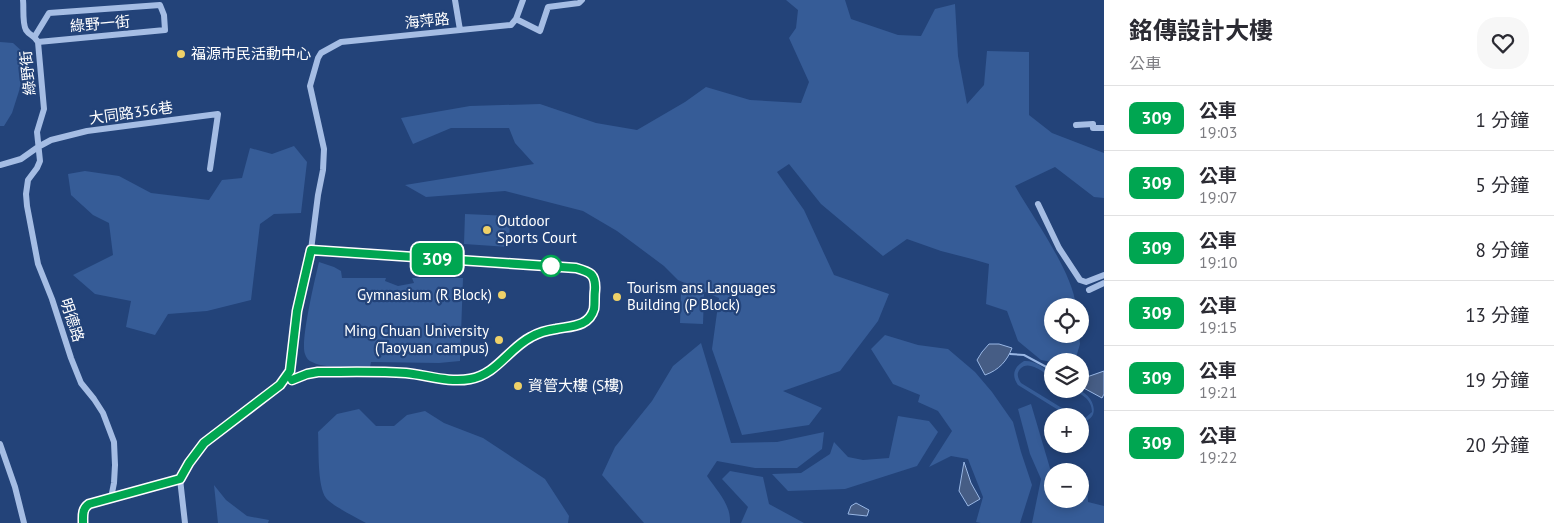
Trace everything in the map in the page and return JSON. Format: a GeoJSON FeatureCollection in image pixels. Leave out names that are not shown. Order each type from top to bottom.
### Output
{"type":"FeatureCollection","features":[{"type":"Feature","properties":{"kind":"street","name":"綠野街"},"geometry":{"type":"LineString","coordinates":[[23,0],[24,25],[27,31],[36,39],[44,109],[37,132],[38,147]]}},
{"type":"Feature","properties":{"kind":"street"},"geometry":{"type":"LineString","coordinates":[[455,0],[460,30]]}},
{"type":"Feature","properties":{"kind":"street"},"geometry":{"type":"LineString","coordinates":[[523,0],[516,19],[540,31],[548,7],[579,3],[582,0]]}},
{"type":"Feature","properties":{"kind":"street","name":"綠野一街"},"geometry":{"type":"LineString","coordinates":[[160,5],[164,14],[164,30],[36,39],[49,14],[160,5]]}},
{"type":"Feature","properties":{"kind":"street","name":"海萍路"},"geometry":{"type":"LineString","coordinates":[[180,479],[204,443],[280,385],[290,371],[295,326],[311,250],[323,170],[324,149],[310,86],[321,53],[341,42],[511,24],[516,19]]}},
{"type":"Feature","properties":{"kind":"street","name":"大同路356巷"},"geometry":{"type":"LineString","coordinates":[[0,166],[21,160],[51,140],[87,131],[218,114],[210,169]]}},
{"type":"Feature","properties":{"kind":"street"},"geometry":{"type":"LineString","coordinates":[[1076,124],[1093,124],[1093,128],[1104,128]]}},
{"type":"Feature","properties":{"kind":"street","name":"明德路"},"geometry":{"type":"LineString","coordinates":[[38,147],[40,161],[28,180],[26,194],[34,252],[81,383],[103,413],[114,442],[114,483],[111,498]]}},
{"type":"Feature","properties":{"kind":"street"},"geometry":{"type":"LineString","coordinates":[[1038,204],[1059,248],[1080,280],[1086,282],[1104,275]]}},
{"type":"Feature","properties":{"kind":"street"},"geometry":{"type":"LineString","coordinates":[[1090,290],[1104,283]]}},
{"type":"Feature","properties":{"kind":"street"},"geometry":{"type":"LineString","coordinates":[[0,444],[15,487],[24,523]]}},
{"type":"Feature","properties":{"kind":"street"},"geometry":{"type":"LineString","coordinates":[[83,523],[83,511],[86,506],[180,479],[185,523]]}},
{"type":"Feature","properties":{"kind":"shaded area"},"geometry":{"type":"Polygon","coordinates":[[[786,0],[845,0],[851,19],[898,35],[921,36],[935,9],[955,4],[958,56],[967,104],[984,85],[987,51],[1029,52],[1029,115],[1052,133],[1104,153],[1104,198],[1094,197],[1055,167],[1015,186],[1060,261],[1074,298],[1044,298],[1044,343],[1080,343],[1077,353],[1044,353],[1044,361],[1041,360],[1018,341],[1007,311],[986,304],[989,264],[941,251],[907,239],[883,256],[821,204],[789,164],[777,172],[804,210],[834,275],[889,294],[878,321],[840,371],[783,391],[822,408],[809,425],[742,435],[712,349],[719,298],[678,280],[664,266],[617,231],[583,211],[505,191],[426,197],[405,185],[534,164],[515,143],[509,128],[451,128],[413,144],[401,118],[470,106],[540,104],[596,123],[637,130],[685,102],[706,87],[750,100],[801,103],[809,82],[789,38],[796,28],[798,10],[786,0]]]}},
{"type":"Feature","properties":{"kind":"shaded area"},"geometry":{"type":"Polygon","coordinates":[[[0,42],[13,43],[24,53],[26,69],[12,113],[4,126],[0,126],[0,42]]]}},
{"type":"Feature","properties":{"kind":"shaded area"},"geometry":{"type":"Polygon","coordinates":[[[294,146],[307,162],[301,213],[274,214],[260,224],[251,300],[207,311],[168,314],[155,335],[126,327],[131,301],[95,294],[73,275],[113,255],[109,223],[93,215],[71,195],[68,174],[85,171],[119,176],[151,193],[209,200],[222,180],[242,178],[250,148],[272,154],[294,146]]]}},
{"type":"Feature","properties":{"kind":"shaded area","name":"Outdoor Sports Court"},"geometry":{"type":"Polygon","coordinates":[[[465,214],[510,216],[509,247],[464,244],[465,214]]]}},
{"type":"Feature","properties":{"kind":"shaded area"},"geometry":{"type":"Polygon","coordinates":[[[319,262],[341,271],[342,278],[386,278],[385,281],[398,286],[414,283],[412,278],[463,278],[460,361],[439,363],[371,362],[370,367],[332,367],[310,361],[305,354],[304,347],[309,310],[319,262]]]}},
{"type":"Feature","properties":{"kind":"shaded area"},"geometry":{"type":"Polygon","coordinates":[[[681,293],[704,294],[703,324],[680,323],[681,293]]]}},
{"type":"Feature","properties":{"kind":"shaded area"},"geometry":{"type":"Polygon","coordinates":[[[885,335],[918,345],[948,349],[975,372],[992,392],[1013,422],[1032,485],[1020,523],[976,522],[983,497],[968,459],[951,456],[929,467],[952,431],[938,411],[918,402],[920,395],[893,384],[871,349],[885,335]]]}},
{"type":"Feature","properties":{"kind":"shaded area"},"geometry":{"type":"Polygon","coordinates":[[[701,343],[731,443],[777,442],[824,432],[822,449],[797,468],[755,468],[717,461],[707,476],[726,504],[730,523],[644,523],[602,475],[615,447],[652,401],[673,366],[701,343]]]}},
{"type":"Feature","properties":{"kind":"shaded area"},"geometry":{"type":"Polygon","coordinates":[[[989,344],[999,344],[1012,348],[1002,364],[985,375],[977,360],[989,344]]]}},
{"type":"Feature","properties":{"kind":"shaded area"},"geometry":{"type":"Polygon","coordinates":[[[1024,361],[1035,363],[1044,368],[1044,373],[1032,366],[1024,366],[1018,373],[1018,378],[1021,383],[1062,408],[1055,408],[1018,385],[1014,375],[1018,366],[1024,361]]]}},
{"type":"Feature","properties":{"kind":"shaded area"},"geometry":{"type":"Polygon","coordinates":[[[1104,371],[1104,394],[1102,398],[1089,391],[1089,376],[1104,371]]]}},
{"type":"Feature","properties":{"kind":"shaded area"},"geometry":{"type":"Polygon","coordinates":[[[1086,398],[1090,399],[1094,411],[1089,418],[1092,407],[1086,398]]]}},
{"type":"Feature","properties":{"kind":"shaded area"},"geometry":{"type":"Polygon","coordinates":[[[1031,404],[1048,463],[1044,463],[1044,508],[1089,508],[1089,502],[1104,506],[1104,523],[1032,523],[1041,479],[1030,454],[1018,409],[1031,404]]]}},
{"type":"Feature","properties":{"kind":"shaded area"},"geometry":{"type":"Polygon","coordinates":[[[359,409],[376,426],[394,426],[407,415],[425,411],[444,423],[483,438],[545,479],[569,516],[568,523],[366,523],[338,508],[326,498],[321,485],[318,432],[337,414],[359,409]]]}},
{"type":"Feature","properties":{"kind":"shaded area"},"geometry":{"type":"Polygon","coordinates":[[[898,416],[929,421],[938,432],[917,466],[845,489],[788,491],[772,474],[801,473],[830,454],[834,442],[848,457],[863,460],[889,458],[898,416]]]}},
{"type":"Feature","properties":{"kind":"shaded area"},"geometry":{"type":"Polygon","coordinates":[[[964,462],[971,483],[980,499],[968,506],[959,491],[964,462]]]}},
{"type":"Feature","properties":{"kind":"shaded area"},"geometry":{"type":"Polygon","coordinates":[[[730,471],[763,477],[769,504],[804,523],[741,523],[748,507],[722,479],[730,471]]]}},
{"type":"Feature","properties":{"kind":"shaded area"},"geometry":{"type":"Polygon","coordinates":[[[214,485],[226,500],[247,516],[269,520],[268,523],[218,523],[214,485]]]}},
{"type":"Feature","properties":{"kind":"shaded area"},"geometry":{"type":"Polygon","coordinates":[[[856,503],[869,510],[867,516],[848,514],[851,506],[856,503]]]}},
{"type":"Feature","properties":{"kind":"waterway"},"geometry":{"type":"LineString","coordinates":[[1010,354],[1024,355],[1044,366]]}},
{"type":"Feature","properties":{"kind":"bus line","name":"309"},"geometry":{"type":"LineString","coordinates":[[83,523],[83,511],[89,504],[180,479],[204,443],[280,385],[290,371],[297,311],[311,250],[576,268],[587,271],[593,276],[595,283],[594,310],[584,323],[532,336],[515,347],[490,372],[470,380],[445,379],[407,373],[318,372],[292,380]]}},
{"type":"Feature","properties":{"kind":"place","name":"福源市民活動中心"},"geometry":{"type":"Point","coordinates":[181,54]}},
{"type":"Feature","properties":{"kind":"place","name":"Outdoor Sports Court"},"geometry":{"type":"Point","coordinates":[487,230]}},
{"type":"Feature","properties":{"kind":"place","name":"Gymnasium (R Block)"},"geometry":{"type":"Point","coordinates":[502,295]}},
{"type":"Feature","properties":{"kind":"place","name":"Tourism ans Languages Building (P Block)"},"geometry":{"type":"Point","coordinates":[617,297]}},
{"type":"Feature","properties":{"kind":"place","name":"Ming Chuan University (Taoyuan campus)"},"geometry":{"type":"Point","coordinates":[499,340]}},
{"type":"Feature","properties":{"kind":"place","name":"資管大樓 (S樓)"},"geometry":{"type":"Point","coordinates":[518,386]}}]}
